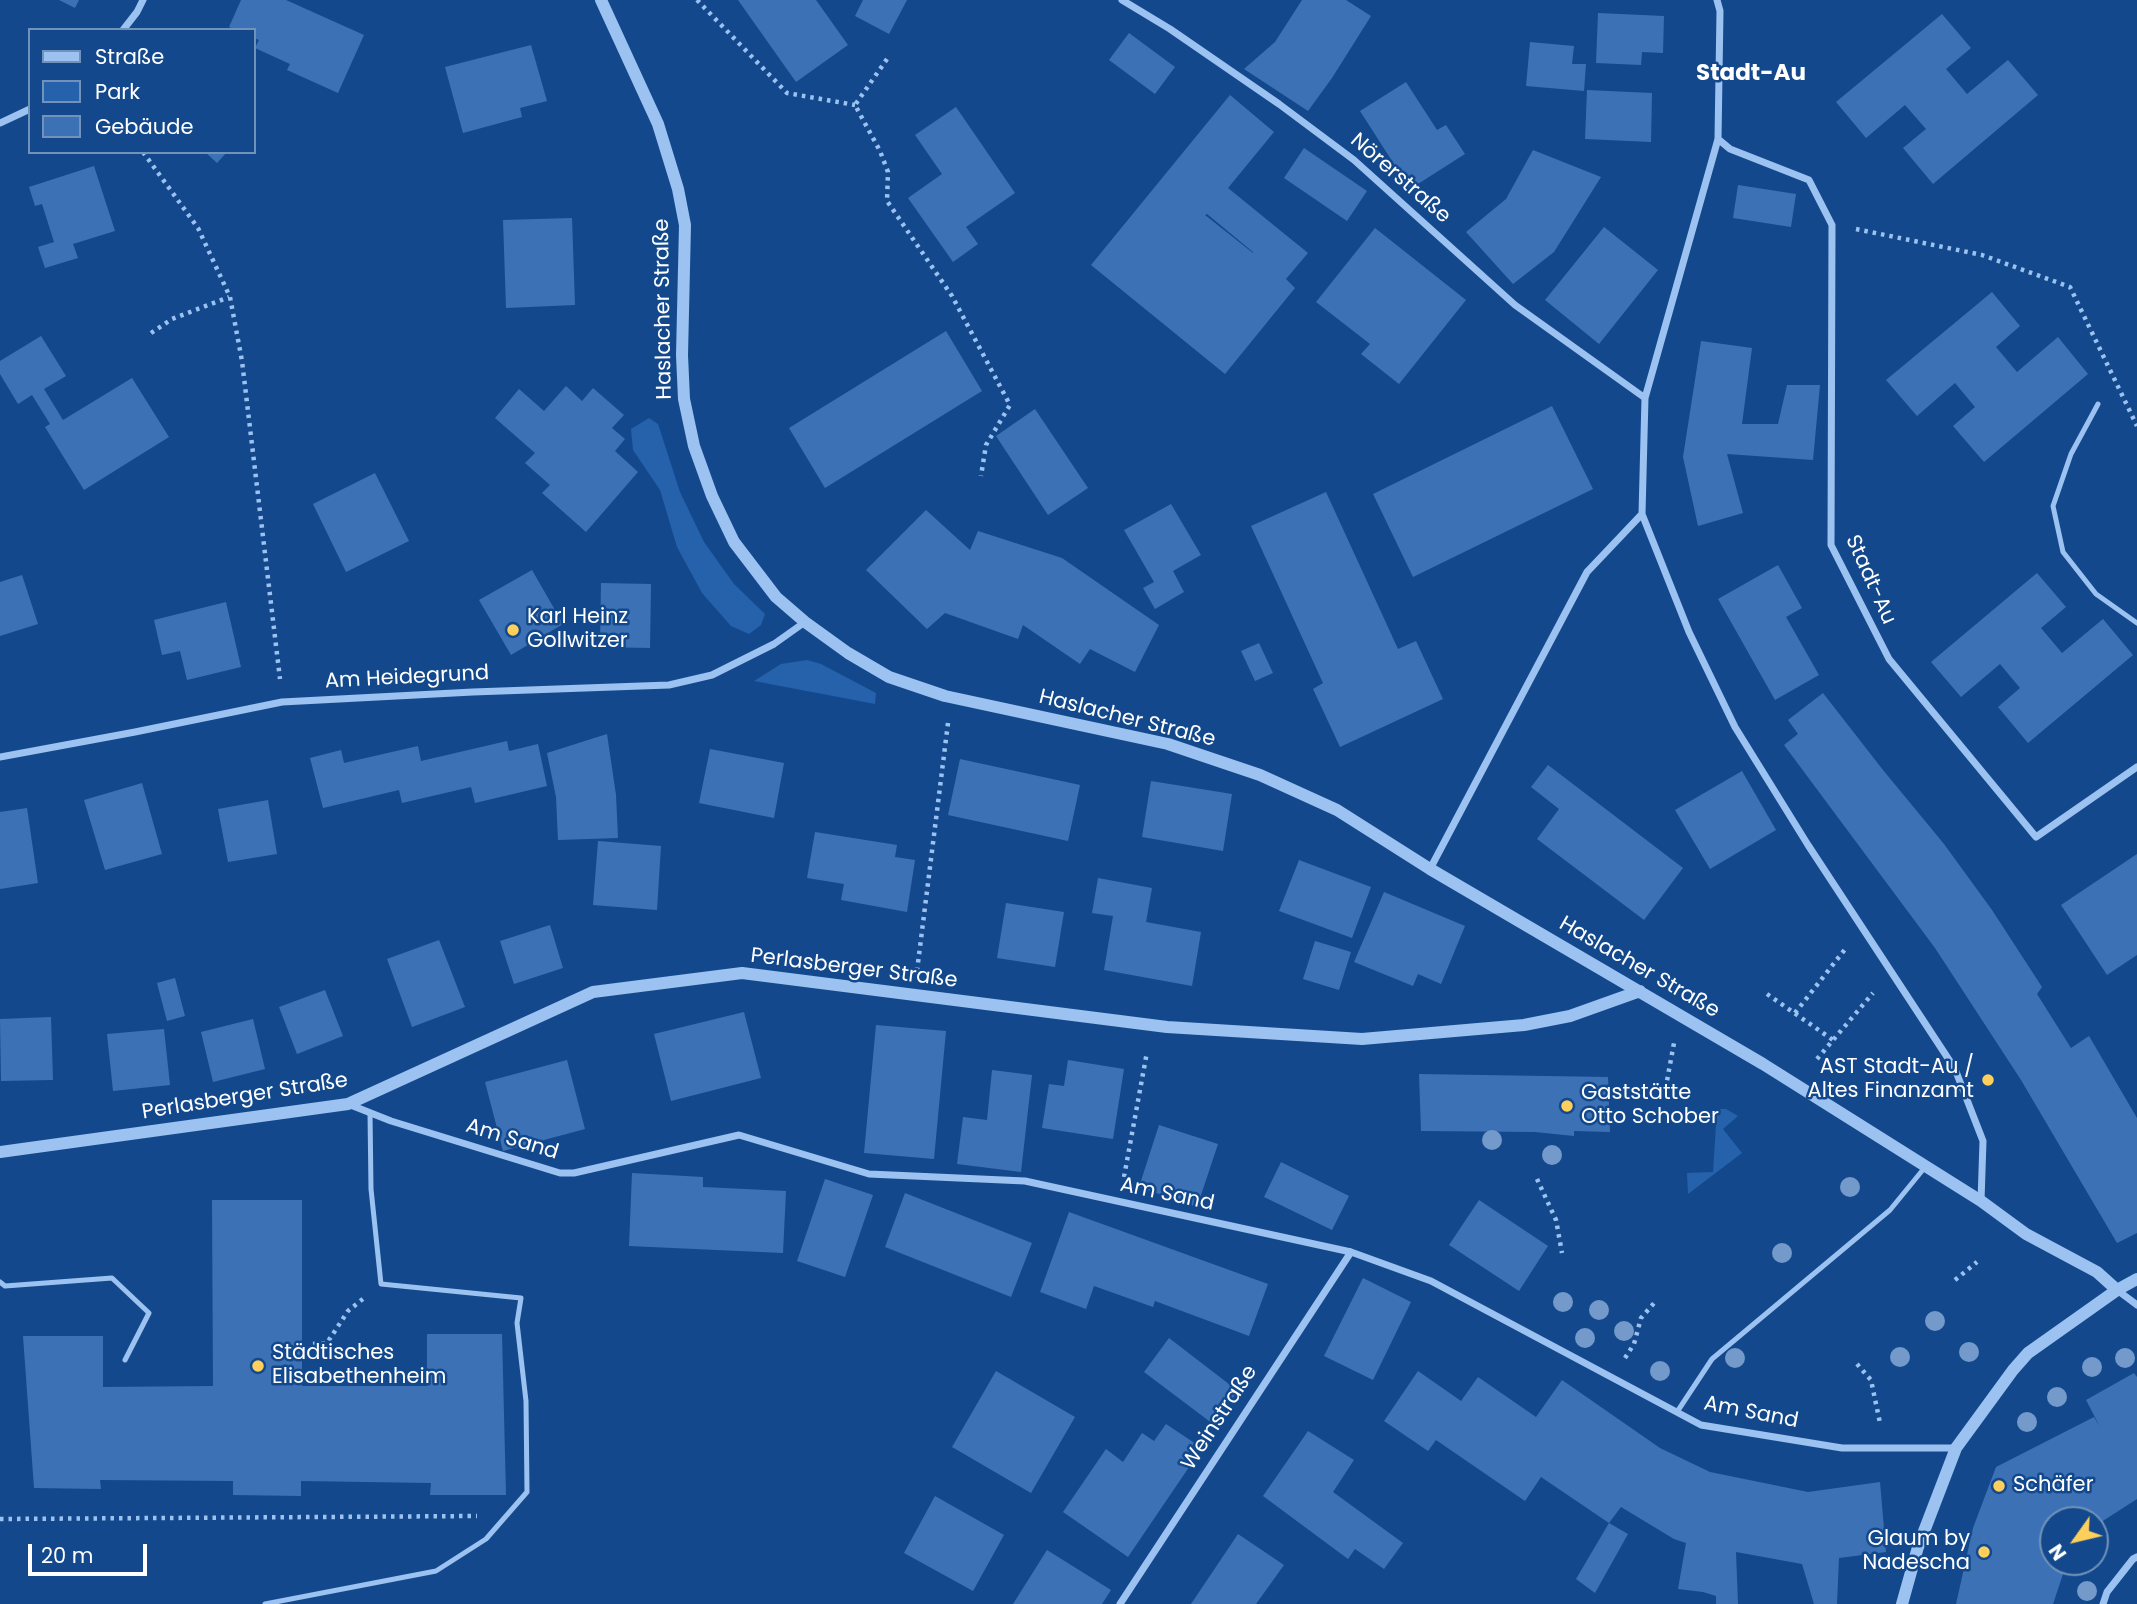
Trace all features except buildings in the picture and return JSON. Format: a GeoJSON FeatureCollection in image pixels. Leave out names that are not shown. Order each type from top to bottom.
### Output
{"type":"FeatureCollection","features":[{"type":"Feature","properties":{"kind":"street"},"geometry":{"type":"LineString","coordinates":[[125,28],[143,0]]}},
{"type":"Feature","properties":{"kind":"street","name":"Haslacher Straße"},"geometry":{"type":"LineString","coordinates":[[601,0],[658,124],[678,189],[685,225],[682,355],[684,400],[694,446],[712,496],[734,542],[776,597],[805,622],[848,653],[889,677],[952,698],[1168,744],[1260,775],[1336,810],[1430,869],[1763,1064],[1981,1201],[2043,1245],[2097,1272],[2117,1290]]}},
{"type":"Feature","properties":{"kind":"street","name":"Nörerstraße"},"geometry":{"type":"LineString","coordinates":[[1122,0],[1170,29],[1345,153],[1515,305],[1645,398]]}},
{"type":"Feature","properties":{"kind":"street"},"geometry":{"type":"LineString","coordinates":[[1717,0],[1720,11],[1718,139],[1645,398],[1642,514],[1689,632],[1735,727],[1808,845],[1955,1069],[1983,1141],[1981,1201]]}},
{"type":"Feature","properties":{"kind":"street"},"geometry":{"type":"LineString","coordinates":[[0,123],[28,110]]}},
{"type":"Feature","properties":{"kind":"street","name":"Stadt-Au"},"geometry":{"type":"LineString","coordinates":[[1718,139],[1730,149],[1809,180],[1832,225],[1831,545],[1888,659],[2036,837],[2137,767]]}},
{"type":"Feature","properties":{"kind":"street"},"geometry":{"type":"LineString","coordinates":[[1430,869],[1587,572],[1642,514]]}},
{"type":"Feature","properties":{"kind":"street","name":"Am Heidegrund"},"geometry":{"type":"LineString","coordinates":[[0,757],[282,702],[669,685],[712,675],[774,644],[805,622]]}},
{"type":"Feature","properties":{"kind":"street","name":"Perlasberger Straße"},"geometry":{"type":"LineString","coordinates":[[0,1152],[348,1104],[593,992],[742,973],[1167,1027],[1362,1039],[1524,1025],[1570,1016],[1640,991]]}},
{"type":"Feature","properties":{"kind":"street","name":"Am Sand"},"geometry":{"type":"LineString","coordinates":[[348,1104],[560,1173],[574,1173],[739,1135],[869,1174],[1025,1181],[1351,1252],[1431,1281],[1701,1425],[1842,1448],[1956,1448]]}},
{"type":"Feature","properties":{"kind":"street","name":"Weinstraße"},"geometry":{"type":"LineString","coordinates":[[1119,1604],[1351,1252]]}},
{"type":"Feature","properties":{"kind":"street"},"geometry":{"type":"LineString","coordinates":[[1902,1604],[1918,1547],[1956,1448],[2012,1370],[2028,1353],[2117,1290],[2137,1279]]}},
{"type":"Feature","properties":{"kind":"street"},"geometry":{"type":"LineString","coordinates":[[2117,1290],[2137,1305]]}},
{"type":"Feature","properties":{"kind":"street"},"geometry":{"type":"LineString","coordinates":[[2103,1604],[2107,1592],[2137,1557]]}},
{"type":"Feature","properties":{"kind":"lane"},"geometry":{"type":"LineString","coordinates":[[2098,404],[2071,454],[2053,506],[2063,552],[2096,594],[2137,623]]}},
{"type":"Feature","properties":{"kind":"lane"},"geometry":{"type":"LineString","coordinates":[[265,1604],[436,1571],[486,1539],[527,1492],[526,1401],[517,1323],[521,1297],[381,1284],[371,1189],[370,1113]]}},
{"type":"Feature","properties":{"kind":"lane"},"geometry":{"type":"LineString","coordinates":[[1677,1412],[1712,1359],[1890,1210],[1926,1166]]}},
{"type":"Feature","properties":{"kind":"lane"},"geometry":{"type":"LineString","coordinates":[[0,1282],[5,1286],[112,1278],[149,1313],[125,1360]]}},
{"type":"Feature","properties":{"kind":"path"},"geometry":{"type":"LineString","coordinates":[[697,0],[787,93],[855,104]]}},
{"type":"Feature","properties":{"kind":"path"},"geometry":{"type":"LineString","coordinates":[[855,104],[887,59]]}},
{"type":"Feature","properties":{"kind":"path"},"geometry":{"type":"LineString","coordinates":[[855,104],[888,172],[887,201],[952,296],[1010,405],[986,444],[981,476]]}},
{"type":"Feature","properties":{"kind":"path"},"geometry":{"type":"LineString","coordinates":[[144,154],[198,228],[230,297],[242,361],[282,702]]}},
{"type":"Feature","properties":{"kind":"path"},"geometry":{"type":"LineString","coordinates":[[1832,225],[1982,256],[2070,287],[2137,426]]}},
{"type":"Feature","properties":{"kind":"path"},"geometry":{"type":"LineString","coordinates":[[151,333],[173,319],[230,297]]}},
{"type":"Feature","properties":{"kind":"path"},"geometry":{"type":"LineString","coordinates":[[918,961],[952,698]]}},
{"type":"Feature","properties":{"kind":"path"},"geometry":{"type":"LineString","coordinates":[[1795,1013],[1846,948]]}},
{"type":"Feature","properties":{"kind":"path"},"geometry":{"type":"LineString","coordinates":[[1817,1059],[1872,993]]}},
{"type":"Feature","properties":{"kind":"path"},"geometry":{"type":"LineString","coordinates":[[1767,994],[1833,1040]]}},
{"type":"Feature","properties":{"kind":"path"},"geometry":{"type":"LineString","coordinates":[[1664,1097],[1669,1062],[1681,1015]]}},
{"type":"Feature","properties":{"kind":"path"},"geometry":{"type":"LineString","coordinates":[[1119,1202],[1146,1052]]}},
{"type":"Feature","properties":{"kind":"path"},"geometry":{"type":"LineString","coordinates":[[1537,1178],[1556,1220],[1562,1253]]}},
{"type":"Feature","properties":{"kind":"path"},"geometry":{"type":"LineString","coordinates":[[1955,1280],[1977,1262]]}},
{"type":"Feature","properties":{"kind":"path"},"geometry":{"type":"LineString","coordinates":[[313,1344],[327,1343],[348,1311],[381,1284]]}},
{"type":"Feature","properties":{"kind":"path"},"geometry":{"type":"LineString","coordinates":[[1614,1377],[1634,1344],[1642,1318],[1655,1302]]}},
{"type":"Feature","properties":{"kind":"path"},"geometry":{"type":"LineString","coordinates":[[1857,1364],[1871,1380],[1881,1427]]}},
{"type":"Feature","properties":{"kind":"path"},"geometry":{"type":"LineString","coordinates":[[0,1519],[506,1516]]}},
{"type":"Feature","properties":{"kind":"green space"},"geometry":{"type":"Polygon","coordinates":[[[649,418],[658,424],[680,492],[704,542],[734,584],[765,614],[761,625],[749,634],[731,626],[702,593],[677,547],[660,490],[633,450],[631,429],[649,418]]]}},
{"type":"Feature","properties":{"kind":"green space"},"geometry":{"type":"Polygon","coordinates":[[[807,660],[821,664],[876,693],[875,704],[754,681],[781,664],[807,660]]]}},
{"type":"Feature","properties":{"kind":"green space"},"geometry":{"type":"Polygon","coordinates":[[[1717,1109],[1726,1109],[1738,1116],[1723,1129],[1742,1153],[1688,1194],[1687,1173],[1713,1172],[1717,1109]]]}},
{"type":"Feature","properties":{"kind":"place","name":"Karl Heinz Gollwitzer"},"geometry":{"type":"Point","coordinates":[513,630]}},
{"type":"Feature","properties":{"kind":"place","name":"AST Stadt-Au / Altes Finanzamt"},"geometry":{"type":"Point","coordinates":[1988,1080]}},
{"type":"Feature","properties":{"kind":"place","name":"Gaststätte Otto Schober"},"geometry":{"type":"Point","coordinates":[1567,1106]}},
{"type":"Feature","properties":{"kind":"place","name":"Städtisches Elisabethenheim"},"geometry":{"type":"Point","coordinates":[258,1366]}},
{"type":"Feature","properties":{"kind":"place","name":"Schäfer"},"geometry":{"type":"Point","coordinates":[1999,1486]}},
{"type":"Feature","properties":{"kind":"place","name":"Glaum by Nadescha"},"geometry":{"type":"Point","coordinates":[1984,1552]}},
{"type":"Feature","properties":{"kind":"district","name":"Stadt-Au"},"geometry":{"type":"Point","coordinates":[1751,74]}}]}
